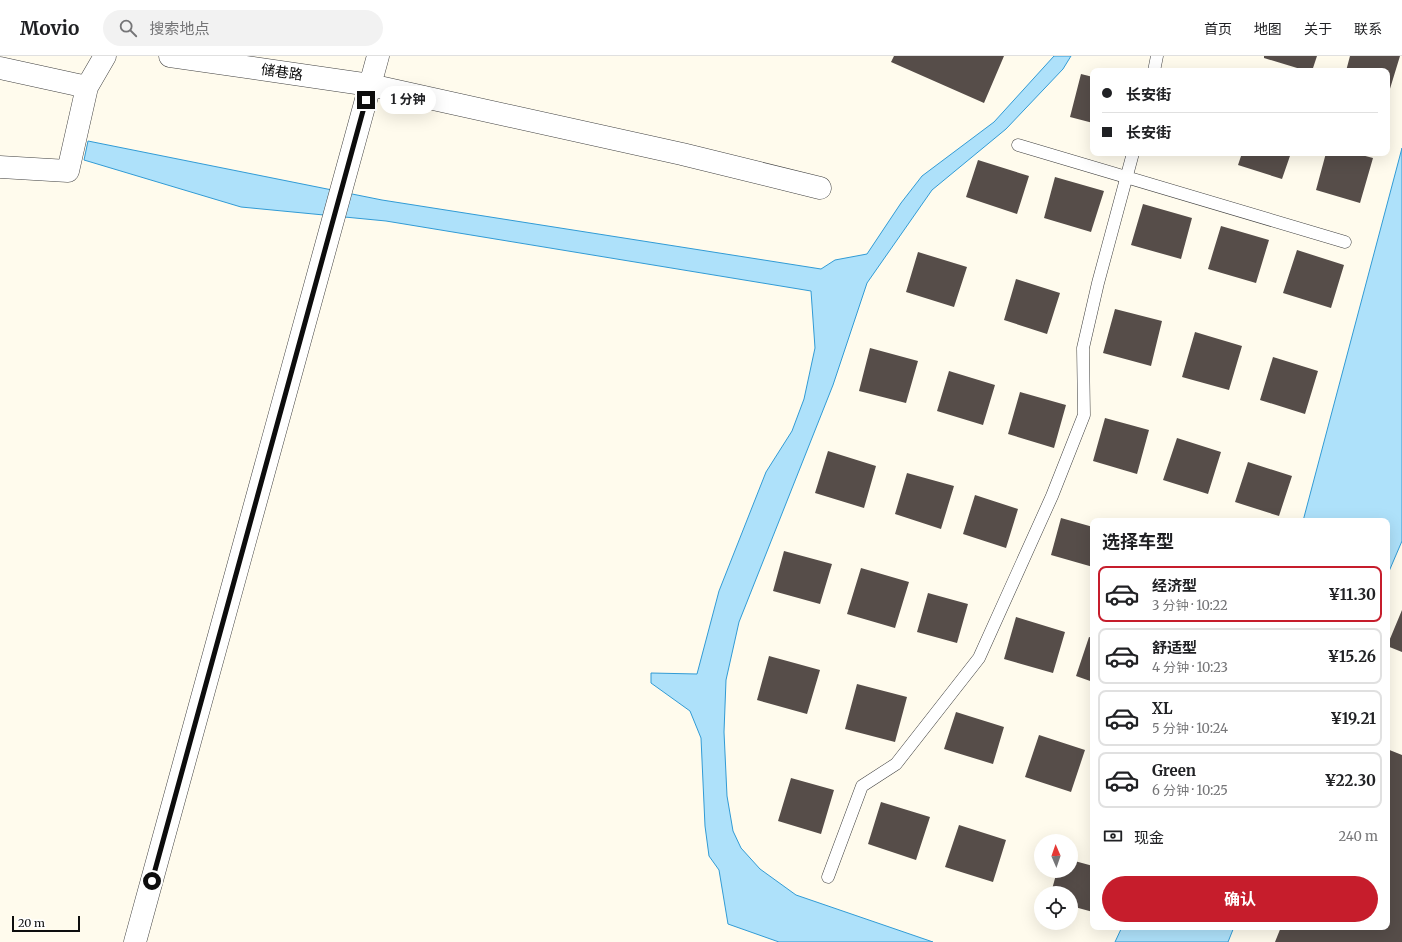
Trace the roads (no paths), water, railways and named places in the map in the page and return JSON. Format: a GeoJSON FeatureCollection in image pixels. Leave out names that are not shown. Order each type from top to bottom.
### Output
{"type":"FeatureCollection","features":[{"type":"Feature","properties":{"kind":"street"},"geometry":{"type":"LineString","coordinates":[[0,167],[68,171],[87,87],[105,56]]}},
{"type":"Feature","properties":{"kind":"street","name":"储巷路"},"geometry":{"type":"LineString","coordinates":[[170,56],[370,85],[682,154],[820,188]]}},
{"type":"Feature","properties":{"kind":"street"},"geometry":{"type":"LineString","coordinates":[[135,942],[378,56]]}},
{"type":"Feature","properties":{"kind":"street"},"geometry":{"type":"LineString","coordinates":[[0,68],[87,87]]}},
{"type":"Feature","properties":{"kind":"lane"},"geometry":{"type":"LineString","coordinates":[[1155,68],[1158,56]]}},
{"type":"Feature","properties":{"kind":"lane"},"geometry":{"type":"LineString","coordinates":[[1018,145],[1345,242]]}},
{"type":"Feature","properties":{"kind":"lane"},"geometry":{"type":"LineString","coordinates":[[828,877],[862,786],[896,764],[979,658],[1052,496],[1084,415],[1083,348],[1098,283],[1132,156]]}},
{"type":"Feature","properties":{"kind":"water"},"geometry":{"type":"Polygon","coordinates":[[[1054,56],[1071,56],[1063,69],[1006,129],[932,190],[867,283],[833,385],[739,622],[726,680],[724,732],[727,796],[733,831],[741,848],[760,869],[796,895],[933,942],[779,942],[728,924],[719,870],[709,856],[705,826],[701,738],[690,711],[651,683],[651,673],[697,674],[719,591],[766,472],[792,431],[804,399],[815,348],[811,291],[386,221],[241,207],[84,160],[88,141],[382,200],[821,269],[835,260],[867,254],[901,203],[922,176],[994,122],[1054,56]]]}},
{"type":"Feature","properties":{"kind":"water"},"geometry":{"type":"Polygon","coordinates":[[[1402,148],[1402,541],[1390,569],[1390,518],[1304,518],[1402,148]]]}},
{"type":"Feature","properties":{"kind":"water"},"geometry":{"type":"Polygon","coordinates":[[[1121,930],[1233,930],[1228,942],[1115,942],[1121,930]]]}}]}
